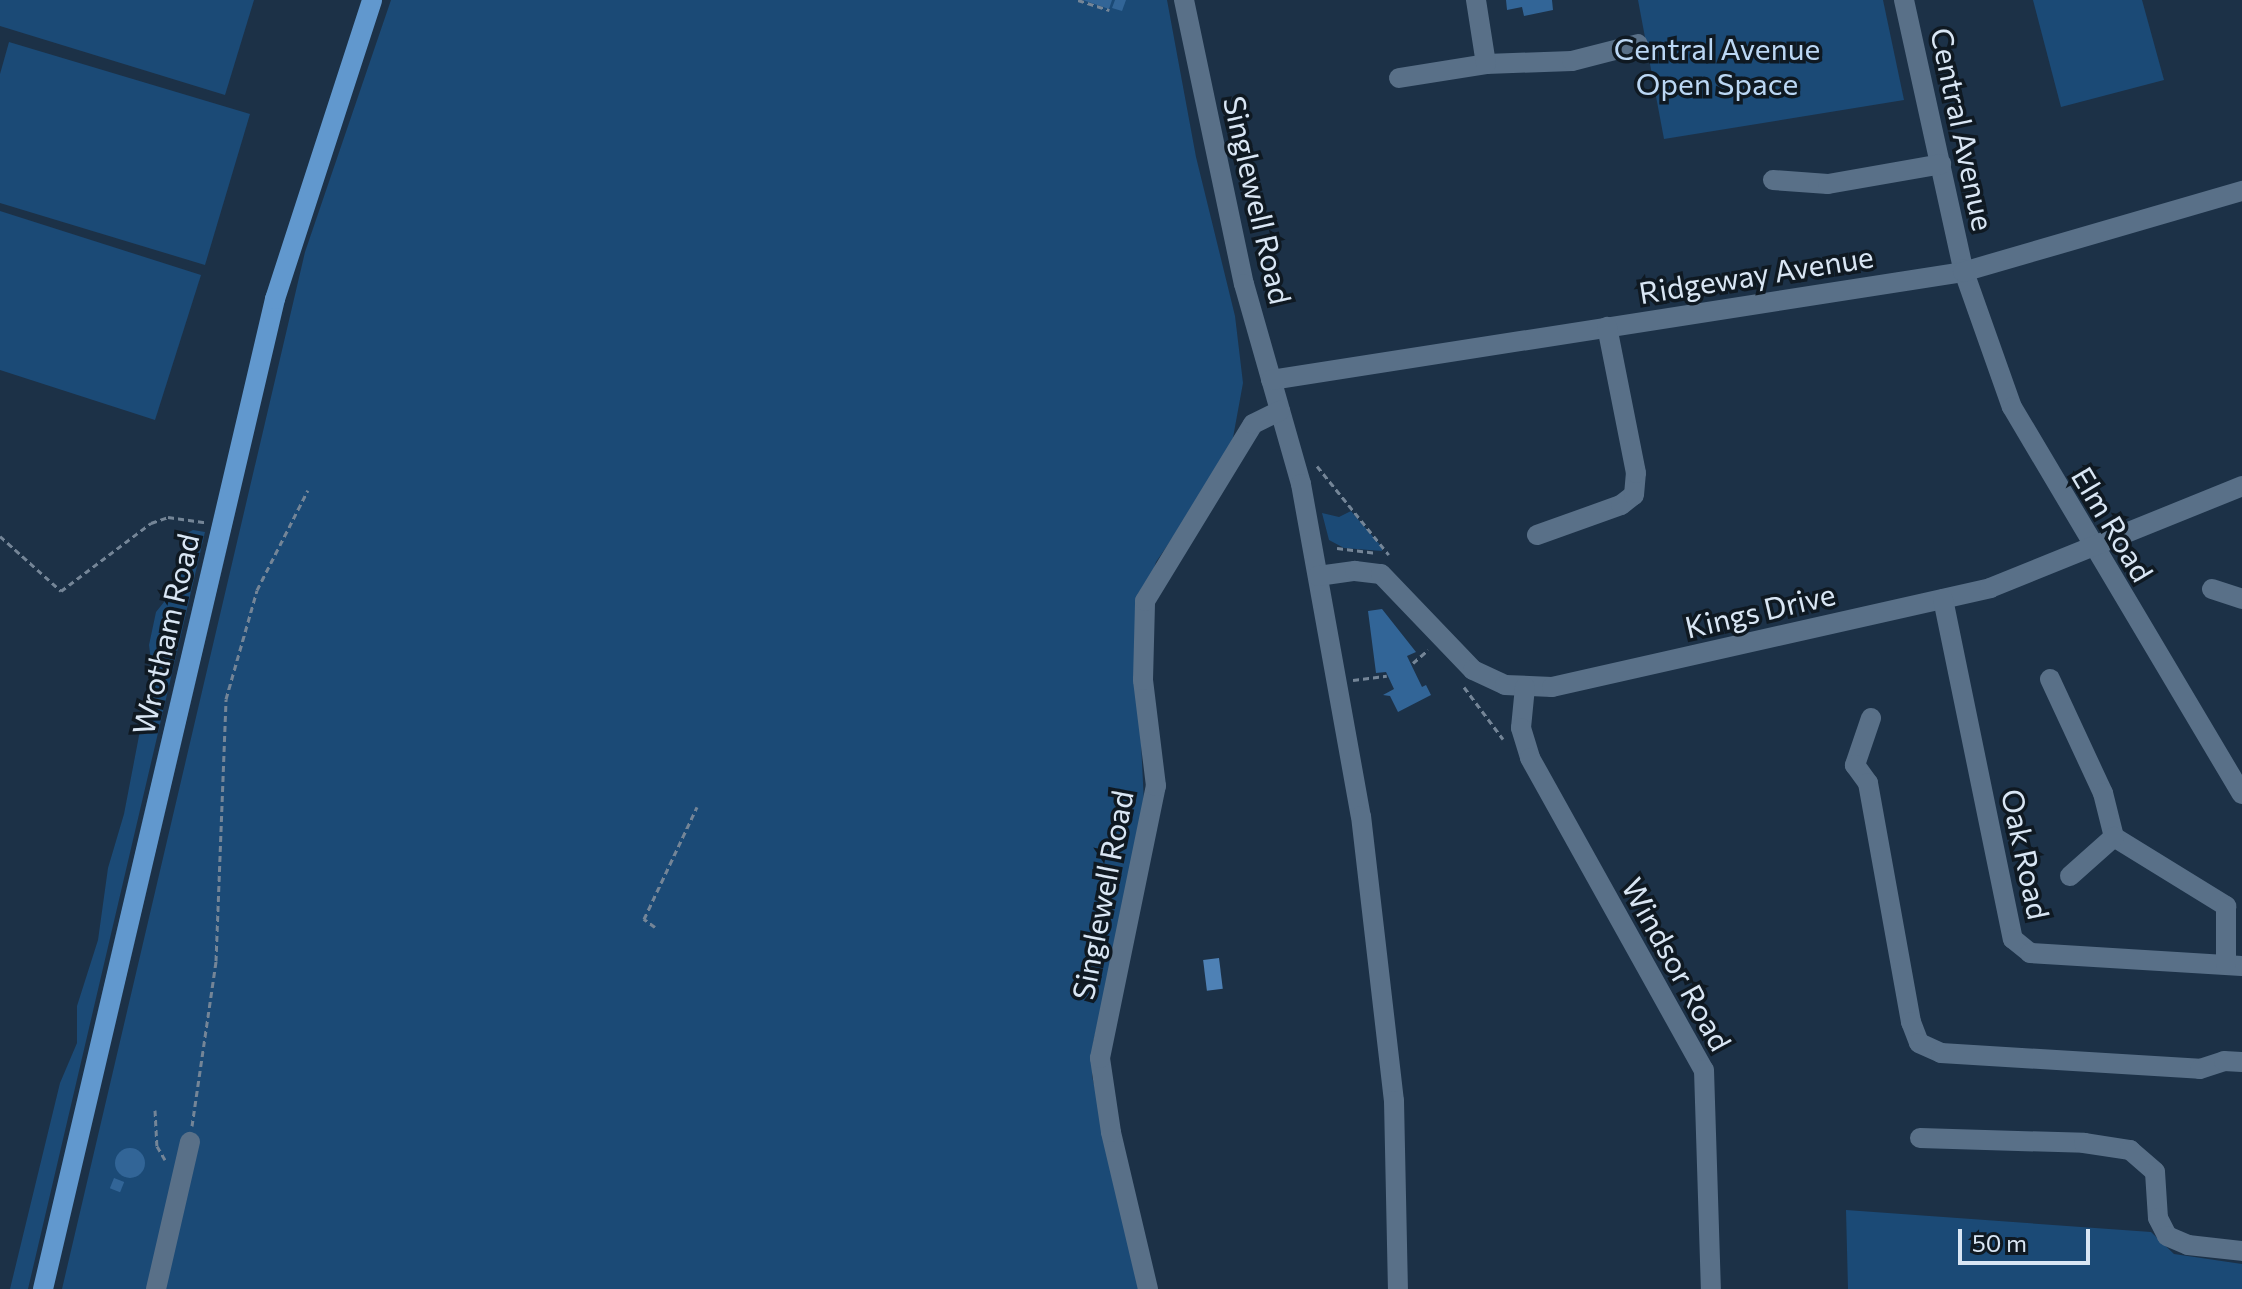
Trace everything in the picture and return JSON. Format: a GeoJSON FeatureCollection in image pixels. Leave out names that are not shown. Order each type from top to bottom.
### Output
{"type":"FeatureCollection","features":[{"type":"Feature","properties":{"kind":"main road","name":"Wrotham Road"},"geometry":{"type":"LineString","coordinates":[[43,1289],[221,525],[290,245],[372,0]]}},
{"type":"Feature","properties":{"kind":"street","name":"Singlewell Road"},"geometry":{"type":"LineString","coordinates":[[1184,0],[1244,284],[1299,475],[1375,904],[1396,1135],[1398,1289]]}},
{"type":"Feature","properties":{"kind":"street"},"geometry":{"type":"LineString","coordinates":[[1476,0],[1486,64]]}},
{"type":"Feature","properties":{"kind":"street","name":"Central Avenue"},"geometry":{"type":"LineString","coordinates":[[1904,0],[1963,272]]}},
{"type":"Feature","properties":{"kind":"street"},"geometry":{"type":"LineString","coordinates":[[1399,78],[1486,64],[1572,61],[1638,44]]}},
{"type":"Feature","properties":{"kind":"street"},"geometry":{"type":"LineString","coordinates":[[1773,180],[1828,184],[1941,164]]}},
{"type":"Feature","properties":{"kind":"street","name":"Ridgeway Avenue"},"geometry":{"type":"LineString","coordinates":[[1271,380],[1963,272],[2242,191]]}},
{"type":"Feature","properties":{"kind":"street","name":"Elm Road"},"geometry":{"type":"LineString","coordinates":[[1963,272],[2018,420],[2091,547],[2242,794]]}},
{"type":"Feature","properties":{"kind":"street"},"geometry":{"type":"LineString","coordinates":[[1537,535],[1621,505],[1634,495],[1636,473],[1607,327]]}},
{"type":"Feature","properties":{"kind":"street","name":"Singlewell Road"},"geometry":{"type":"LineString","coordinates":[[1148,1289],[1111,1132],[1100,1058],[1156,786],[1143,680],[1145,601],[1253,424],[1280,411]]}},
{"type":"Feature","properties":{"kind":"street","name":"Kings Drive"},"geometry":{"type":"LineString","coordinates":[[1318,576],[1355,571],[1381,574],[1470,668],[1497,682],[1525,687],[1586,681],[2012,581],[2242,486]]}},
{"type":"Feature","properties":{"kind":"street"},"geometry":{"type":"LineString","coordinates":[[2212,589],[2242,599]]}},
{"type":"Feature","properties":{"kind":"street","name":"Oak Road"},"geometry":{"type":"LineString","coordinates":[[1943,599],[2013,939],[2030,953],[2234,965]]}},
{"type":"Feature","properties":{"kind":"street"},"geometry":{"type":"LineString","coordinates":[[2050,679],[2103,793],[2114,837],[2226,906],[2234,965]]}},
{"type":"Feature","properties":{"kind":"street","name":"Windsor Road"},"geometry":{"type":"LineString","coordinates":[[1525,687],[1521,728],[1530,758],[1704,1070],[1711,1289]]}},
{"type":"Feature","properties":{"kind":"street"},"geometry":{"type":"LineString","coordinates":[[1871,718],[1855,765],[1868,783],[1919,1043],[1941,1053],[2200,1069],[2224,1061],[2242,1062]]}},
{"type":"Feature","properties":{"kind":"street"},"geometry":{"type":"LineString","coordinates":[[2070,876],[2114,837]]}},
{"type":"Feature","properties":{"kind":"street"},"geometry":{"type":"LineString","coordinates":[[1920,1138],[2059,1141],[2130,1150],[2155,1172],[2158,1218],[2167,1236],[2188,1245],[2242,1251]]}},
{"type":"Feature","properties":{"kind":"street"},"geometry":{"type":"LineString","coordinates":[[156,1289],[190,1142]]}},
{"type":"Feature","properties":{"kind":"street"},"geometry":{"type":"LineString","coordinates":[[171,1165],[182,1186]]}},
{"type":"Feature","properties":{"kind":"path"},"geometry":{"type":"LineString","coordinates":[[1078,0],[1109,10]]}},
{"type":"Feature","properties":{"kind":"path"},"geometry":{"type":"LineString","coordinates":[[1311,474],[1310,460],[1396,563]]}},
{"type":"Feature","properties":{"kind":"path"},"geometry":{"type":"LineString","coordinates":[[190,1142],[216,961],[226,699],[253,601],[308,490]]}},
{"type":"Feature","properties":{"kind":"path"},"geometry":{"type":"LineString","coordinates":[[0,536],[61,591],[157,520],[221,525]]}},
{"type":"Feature","properties":{"kind":"path"},"geometry":{"type":"LineString","coordinates":[[1329,543],[1389,555]]}},
{"type":"Feature","properties":{"kind":"path"},"geometry":{"type":"LineString","coordinates":[[1413,663],[1432,649],[1424,639]]}},
{"type":"Feature","properties":{"kind":"path"},"geometry":{"type":"LineString","coordinates":[[1347,669],[1351,690]]}},
{"type":"Feature","properties":{"kind":"path"},"geometry":{"type":"LineString","coordinates":[[1350,681],[1387,676]]}},
{"type":"Feature","properties":{"kind":"path"},"geometry":{"type":"LineString","coordinates":[[1463,686],[1508,749]]}},
{"type":"Feature","properties":{"kind":"path"},"geometry":{"type":"LineString","coordinates":[[655,927],[644,919],[697,807]]}},
{"type":"Feature","properties":{"kind":"path"},"geometry":{"type":"LineString","coordinates":[[155,1110],[157,1146],[171,1165]]}},
{"type":"Feature","properties":{"kind":"green space"},"geometry":{"type":"Polygon","coordinates":[[[0,0],[254,0],[225,95],[0,26],[0,0]]]}},
{"type":"Feature","properties":{"kind":"green space"},"geometry":{"type":"Polygon","coordinates":[[[391,0],[1167,0],[1196,157],[1235,316],[1243,383],[1230,454],[1156,562],[1141,609],[1138,682],[1145,823],[1093,1043],[1092,1076],[1142,1289],[62,1289],[305,252],[391,0]]]}},
{"type":"Feature","properties":{"kind":"green space","name":"Central Avenue Open Space"},"geometry":{"type":"Polygon","coordinates":[[[1638,0],[1883,0],[1904,100],[1664,139],[1638,0]]]}},
{"type":"Feature","properties":{"kind":"green space"},"geometry":{"type":"Polygon","coordinates":[[[2033,0],[2142,0],[2164,80],[2061,107],[2033,0]]]}},
{"type":"Feature","properties":{"kind":"green space"},"geometry":{"type":"Polygon","coordinates":[[[9,42],[250,114],[205,265],[0,203],[0,74],[9,42]]]}},
{"type":"Feature","properties":{"kind":"green space"},"geometry":{"type":"Polygon","coordinates":[[[0,211],[201,275],[155,420],[0,370],[0,211]]]}},
{"type":"Feature","properties":{"kind":"green space"},"geometry":{"type":"Polygon","coordinates":[[[1351,511],[1382,547],[1382,551],[1344,548],[1329,540],[1322,513],[1339,517],[1351,511]]]}},
{"type":"Feature","properties":{"kind":"green space"},"geometry":{"type":"Polygon","coordinates":[[[193,530],[205,532],[28,1289],[10,1289],[60,1083],[77,1043],[77,1006],[98,940],[108,868],[124,814],[152,668],[149,645],[156,612],[168,597],[179,595],[185,534],[193,530]]]}},
{"type":"Feature","properties":{"kind":"green space"},"geometry":{"type":"Polygon","coordinates":[[[1846,1210],[2151,1232],[2174,1254],[2242,1264],[2242,1289],[1848,1289],[1846,1210]]]}},
{"type":"Feature","properties":{"kind":"shaded area"},"geometry":{"type":"Polygon","coordinates":[[[1219,958],[1223,989],[1207,991],[1203,960],[1219,958]]]}},
{"type":"Feature","properties":{"kind":"building"},"geometry":{"type":"Polygon","coordinates":[[[1083,0],[1112,0],[1109,9],[1083,0]]]}},
{"type":"Feature","properties":{"kind":"building"},"geometry":{"type":"Polygon","coordinates":[[[1115,0],[1126,0],[1122,11],[1112,8],[1115,0]]]}},
{"type":"Feature","properties":{"kind":"building"},"geometry":{"type":"Polygon","coordinates":[[[1506,0],[1552,0],[1553,10],[1524,16],[1522,7],[1507,10],[1506,0]]]}},
{"type":"Feature","properties":{"kind":"building"},"geometry":{"type":"Polygon","coordinates":[[[1382,609],[1416,652],[1407,656],[1422,687],[1426,685],[1431,695],[1398,712],[1390,696],[1383,695],[1394,689],[1386,672],[1376,673],[1368,611],[1382,609]]]}},
{"type":"Feature","properties":{"kind":"building"},"geometry":{"type":"Polygon","coordinates":[[[130,1148],[136,1149],[144,1157],[144,1169],[136,1177],[130,1178],[124,1177],[116,1169],[115,1163],[116,1157],[124,1149],[130,1148]]]}},
{"type":"Feature","properties":{"kind":"building"},"geometry":{"type":"Polygon","coordinates":[[[114,1178],[124,1182],[120,1192],[110,1188],[114,1178]]]}}]}
